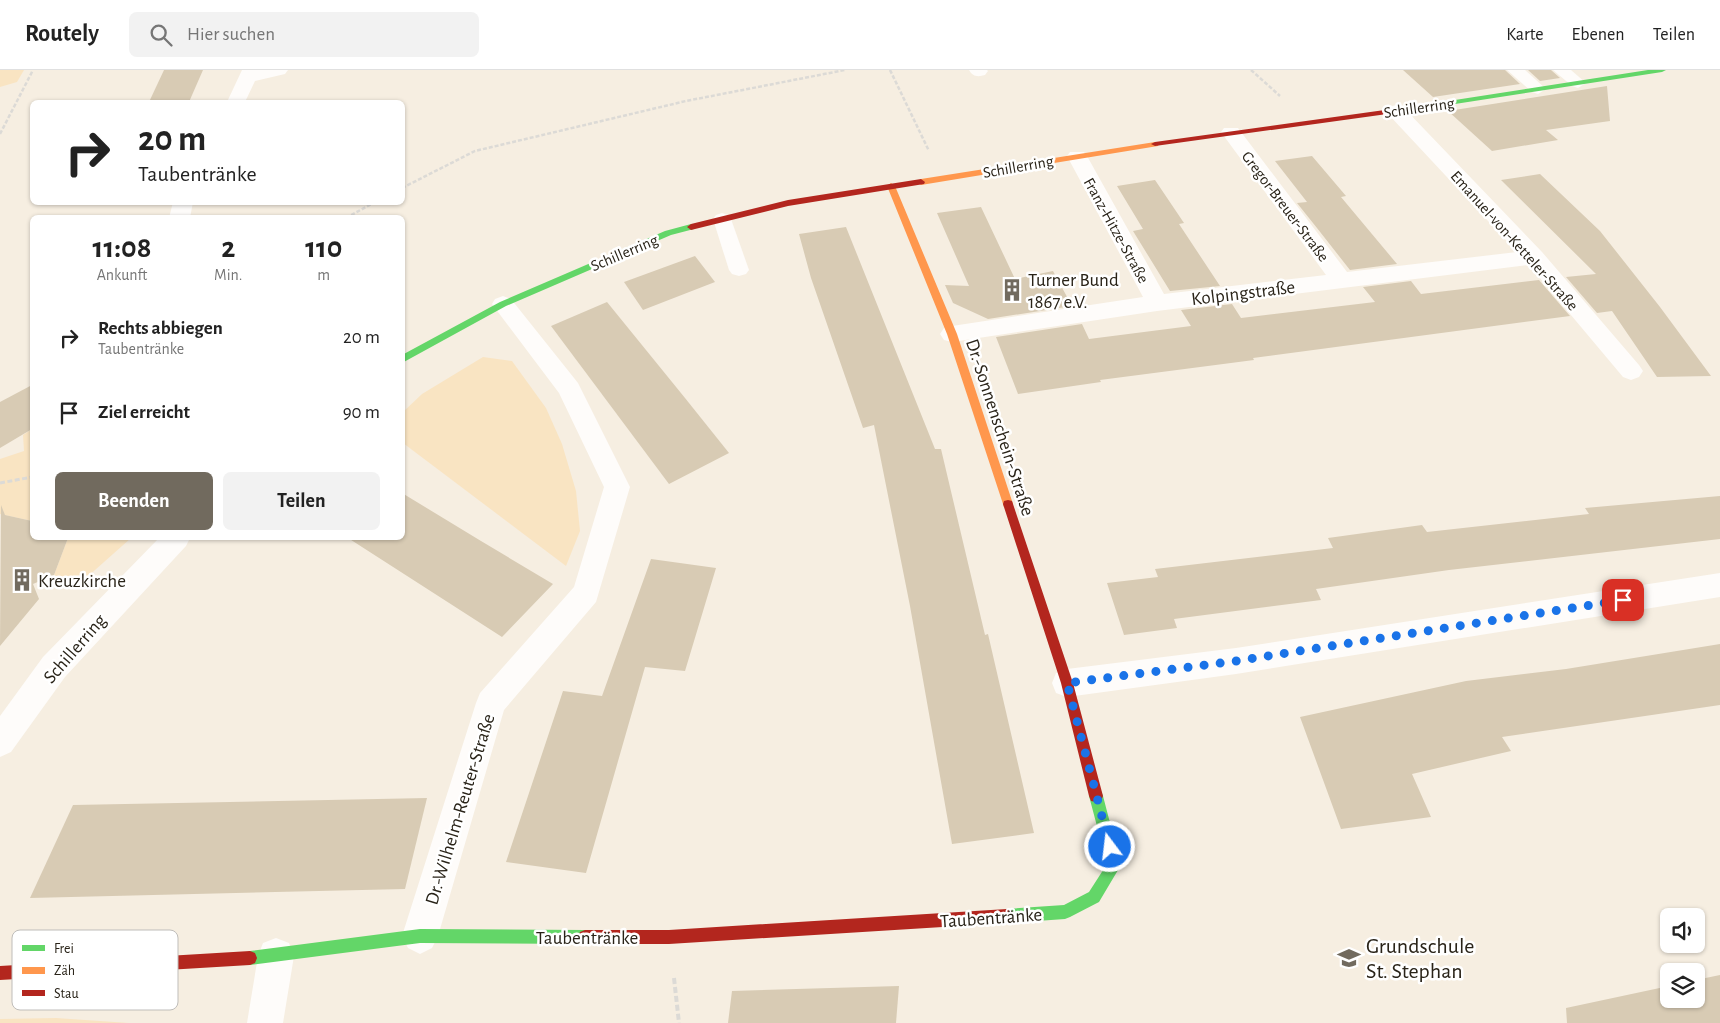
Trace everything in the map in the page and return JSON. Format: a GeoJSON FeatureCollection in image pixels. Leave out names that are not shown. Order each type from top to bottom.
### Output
{"type":"FeatureCollection","features":[{"type":"Feature","properties":{"kind":"street"},"geometry":{"type":"LineString","coordinates":[[237,100],[251,74],[279,70]]}},
{"type":"Feature","properties":{"kind":"street","name":"Schillerring"},"geometry":{"type":"LineString","coordinates":[[405,358],[502,304],[668,233],[788,203],[1231,132],[1396,111],[1662,70]]}},
{"type":"Feature","properties":{"kind":"street","name":"Emanuel-von-Ketteler-Straße"},"geometry":{"type":"LineString","coordinates":[[1396,111],[1534,258],[1631,371]]}},
{"type":"Feature","properties":{"kind":"street","name":"Gregor-Breuer-Straße"},"geometry":{"type":"LineString","coordinates":[[1231,132],[1341,280]]}},
{"type":"Feature","properties":{"kind":"street","name":"Franz-Hitze-Straße"},"geometry":{"type":"LineString","coordinates":[[1077,156],[1157,304]]}},
{"type":"Feature","properties":{"kind":"street","name":"Dr.-Sonnenschein-Straße"},"geometry":{"type":"LineString","coordinates":[[891,186],[952,334],[1067,683]]}},
{"type":"Feature","properties":{"kind":"street","name":"Kolpingstraße"},"geometry":{"type":"LineString","coordinates":[[952,334],[1157,304],[1341,280],[1534,258]]}},
{"type":"Feature","properties":{"kind":"street","name":"Dr.-Wilhelm-Reuter-Straße"},"geometry":{"type":"LineString","coordinates":[[420,936],[491,703],[586,593],[617,487],[569,389],[502,304]]}},
{"type":"Feature","properties":{"kind":"street","name":"Schillerring"},"geometry":{"type":"LineString","coordinates":[[0,742],[54,667],[174,540]]}},
{"type":"Feature","properties":{"kind":"street"},"geometry":{"type":"LineString","coordinates":[[1067,683],[1236,661],[1720,584]]}},
{"type":"Feature","properties":{"kind":"street","name":"Taubentränke"},"geometry":{"type":"LineString","coordinates":[[178,962],[276,956],[420,936],[668,937],[1065,912],[1094,897],[1114,865],[1067,683]]}},
{"type":"Feature","properties":{"kind":"street"},"geometry":{"type":"LineString","coordinates":[[265,1023],[276,956]]}},
{"type":"Feature","properties":{"kind":"lane"},"geometry":{"type":"LineString","coordinates":[[1515,70],[1538,90]]}},
{"type":"Feature","properties":{"kind":"lane"},"geometry":{"type":"LineString","coordinates":[[1561,70],[1578,83]]}},
{"type":"Feature","properties":{"kind":"lane"},"geometry":{"type":"LineString","coordinates":[[722,219],[739,270]]}},
{"type":"Feature","properties":{"kind":"path"},"geometry":{"type":"LineString","coordinates":[[0,134],[33,70]]}},
{"type":"Feature","properties":{"kind":"path"},"geometry":{"type":"LineString","coordinates":[[405,186],[475,151],[686,101],[845,70]]}},
{"type":"Feature","properties":{"kind":"path"},"geometry":{"type":"LineString","coordinates":[[890,70],[943,179]]}},
{"type":"Feature","properties":{"kind":"path"},"geometry":{"type":"LineString","coordinates":[[351,215],[370,205]]}},
{"type":"Feature","properties":{"kind":"path"},"geometry":{"type":"LineString","coordinates":[[0,484],[30,477]]}},
{"type":"Feature","properties":{"kind":"path"},"geometry":{"type":"LineString","coordinates":[[668,937],[679,1023]]}},
{"type":"Feature","properties":{"kind":"shaded area"},"geometry":{"type":"Polygon","coordinates":[[[0,70],[24,70],[17,82],[0,87],[0,70]]]}},
{"type":"Feature","properties":{"kind":"shaded area"},"geometry":{"type":"Polygon","coordinates":[[[483,357],[512,361],[546,408],[562,444],[576,491],[580,531],[566,566],[405,445],[405,410],[422,394],[483,357]]]}},
{"type":"Feature","properties":{"kind":"shaded area"},"geometry":{"type":"Polygon","coordinates":[[[30,430],[30,521],[0,514],[0,459],[24,451],[23,435],[30,430]]]}},
{"type":"Feature","properties":{"kind":"shaded area"},"geometry":{"type":"Polygon","coordinates":[[[67,540],[129,540],[77,586],[54,575],[67,540]]]}},
{"type":"Feature","properties":{"kind":"shaded area"},"geometry":{"type":"Polygon","coordinates":[[[56,1018],[129,1023],[0,1023],[0,1019],[56,1018]]]}},
{"type":"Feature","properties":{"kind":"building"},"geometry":{"type":"Polygon","coordinates":[[[164,70],[203,70],[190,100],[150,100],[164,70]]]}},
{"type":"Feature","properties":{"kind":"building"},"geometry":{"type":"Polygon","coordinates":[[[1403,70],[1505,70],[1520,84],[1433,97],[1403,70]]]}},
{"type":"Feature","properties":{"kind":"building"},"geometry":{"type":"Polygon","coordinates":[[[1528,70],[1551,70],[1560,78],[1540,81],[1528,70]]]}},
{"type":"Feature","properties":{"kind":"building"},"geometry":{"type":"Polygon","coordinates":[[[1607,86],[1610,121],[1546,130],[1558,140],[1492,151],[1448,111],[1607,86]]]}},
{"type":"Feature","properties":{"kind":"building"},"geometry":{"type":"Polygon","coordinates":[[[1312,156],[1346,196],[1341,197],[1397,264],[1350,270],[1297,203],[1307,202],[1275,161],[1312,156]]]}},
{"type":"Feature","properties":{"kind":"building"},"geometry":{"type":"Polygon","coordinates":[[[1540,174],[1600,231],[1711,376],[1657,377],[1612,311],[1597,313],[1566,277],[1596,274],[1501,180],[1540,174]]]}},
{"type":"Feature","properties":{"kind":"building"},"geometry":{"type":"Polygon","coordinates":[[[1155,180],[1184,223],[1179,224],[1220,286],[1170,291],[1133,231],[1143,229],[1117,186],[1155,180]]]}},
{"type":"Feature","properties":{"kind":"building"},"geometry":{"type":"Polygon","coordinates":[[[981,207],[1015,279],[1053,271],[1072,306],[988,319],[953,303],[945,285],[969,286],[937,213],[981,207]]]}},
{"type":"Feature","properties":{"kind":"building"},"geometry":{"type":"Polygon","coordinates":[[[846,227],[935,449],[941,449],[985,635],[988,634],[1034,833],[952,844],[910,606],[874,425],[863,428],[811,278],[799,234],[846,227]]]}},
{"type":"Feature","properties":{"kind":"building"},"geometry":{"type":"Polygon","coordinates":[[[695,256],[715,282],[643,310],[624,282],[695,256]]]}},
{"type":"Feature","properties":{"kind":"building"},"geometry":{"type":"Polygon","coordinates":[[[1539,280],[1570,316],[1253,358],[1254,360],[1100,380],[1101,382],[1018,394],[996,337],[1082,324],[1089,339],[1191,326],[1181,310],[1232,304],[1241,318],[1375,302],[1363,287],[1411,281],[1421,294],[1539,280]]]}},
{"type":"Feature","properties":{"kind":"building"},"geometry":{"type":"Polygon","coordinates":[[[607,302],[729,453],[669,484],[551,326],[607,302]]]}},
{"type":"Feature","properties":{"kind":"building"},"geometry":{"type":"Polygon","coordinates":[[[30,386],[30,430],[0,448],[0,402],[30,386]]]}},
{"type":"Feature","properties":{"kind":"building"},"geometry":{"type":"Polygon","coordinates":[[[405,495],[553,584],[502,637],[351,540],[405,540],[405,495]]]}},
{"type":"Feature","properties":{"kind":"building"},"geometry":{"type":"Polygon","coordinates":[[[1720,496],[1720,539],[1449,570],[1316,589],[1321,600],[1174,619],[1177,628],[1124,635],[1107,583],[1158,577],[1155,569],[1333,548],[1328,538],[1422,525],[1427,532],[1589,514],[1585,508],[1720,496]]]}},
{"type":"Feature","properties":{"kind":"building","name":"Kreuzkirche"},"geometry":{"type":"Polygon","coordinates":[[[1,505],[5,515],[30,521],[30,540],[67,540],[54,575],[33,584],[39,599],[0,646],[1,505]]]}},
{"type":"Feature","properties":{"kind":"building"},"geometry":{"type":"Polygon","coordinates":[[[651,559],[716,568],[685,671],[645,667],[586,873],[506,862],[563,691],[602,696],[651,559]]]}},
{"type":"Feature","properties":{"kind":"building"},"geometry":{"type":"Polygon","coordinates":[[[1720,644],[1720,705],[1502,737],[1511,751],[1412,774],[1431,817],[1341,829],[1300,717],[1466,681],[1566,669],[1720,644]]]}},
{"type":"Feature","properties":{"kind":"building"},"geometry":{"type":"Polygon","coordinates":[[[427,798],[405,889],[30,898],[73,805],[427,798]]]}},
{"type":"Feature","properties":{"kind":"building"},"geometry":{"type":"Polygon","coordinates":[[[1720,975],[1720,1023],[1567,1023],[1566,1008],[1660,988],[1660,1008],[1705,1008],[1705,978],[1720,975]]]}},
{"type":"Feature","properties":{"kind":"building"},"geometry":{"type":"Polygon","coordinates":[[[899,986],[896,1023],[728,1023],[732,991],[899,986]]]}},
{"type":"Feature","properties":{"kind":"traffic: fast"},"geometry":{"type":"LineString","coordinates":[[1442,104],[1662,70]]}},
{"type":"Feature","properties":{"kind":"traffic: fast"},"geometry":{"type":"LineString","coordinates":[[405,358],[503,304],[668,233],[691,227]]}},
{"type":"Feature","properties":{"kind":"traffic: fast"},"geometry":{"type":"LineString","coordinates":[[1007,916],[1065,912],[1094,897],[1114,865],[1096,796]]}},
{"type":"Feature","properties":{"kind":"traffic: fast"},"geometry":{"type":"LineString","coordinates":[[250,958],[420,936],[585,937]]}},
{"type":"Feature","properties":{"kind":"traffic: slow"},"geometry":{"type":"LineString","coordinates":[[921,182],[1155,144]]}},
{"type":"Feature","properties":{"kind":"traffic: slow"},"geometry":{"type":"LineString","coordinates":[[891,186],[952,334],[1008,504]]}},
{"type":"Feature","properties":{"kind":"traffic: jam"},"geometry":{"type":"LineString","coordinates":[[1155,144],[1442,104]]}},
{"type":"Feature","properties":{"kind":"traffic: jam"},"geometry":{"type":"LineString","coordinates":[[691,227],[788,203],[921,182]]}},
{"type":"Feature","properties":{"kind":"traffic: jam"},"geometry":{"type":"LineString","coordinates":[[1008,504],[1067,683],[1096,796]]}},
{"type":"Feature","properties":{"kind":"traffic: jam"},"geometry":{"type":"LineString","coordinates":[[585,937],[669,937],[1007,916]]}},
{"type":"Feature","properties":{"kind":"traffic: jam"},"geometry":{"type":"LineString","coordinates":[[178,962],[250,958]]}},
{"type":"Feature","properties":{"kind":"traffic: jam"},"geometry":{"type":"LineString","coordinates":[[0,973],[12,972]]}},
{"type":"Feature","properties":{"kind":"place","name":"Turner Bund 1867 e.V."},"geometry":{"type":"Point","coordinates":[1012,290]}},
{"type":"Feature","properties":{"kind":"place","name":"Kreuzkirche"},"geometry":{"type":"Point","coordinates":[22,580]}},
{"type":"Feature","properties":{"kind":"place","name":"Grundschule St. Stephan"},"geometry":{"type":"Point","coordinates":[1349,958]}},
{"type":"Feature","properties":{"kind":"route"},"geometry":{"type":"LineString","coordinates":[[1110,847],[1067,683],[1236,661],[1623,600]]}}]}
